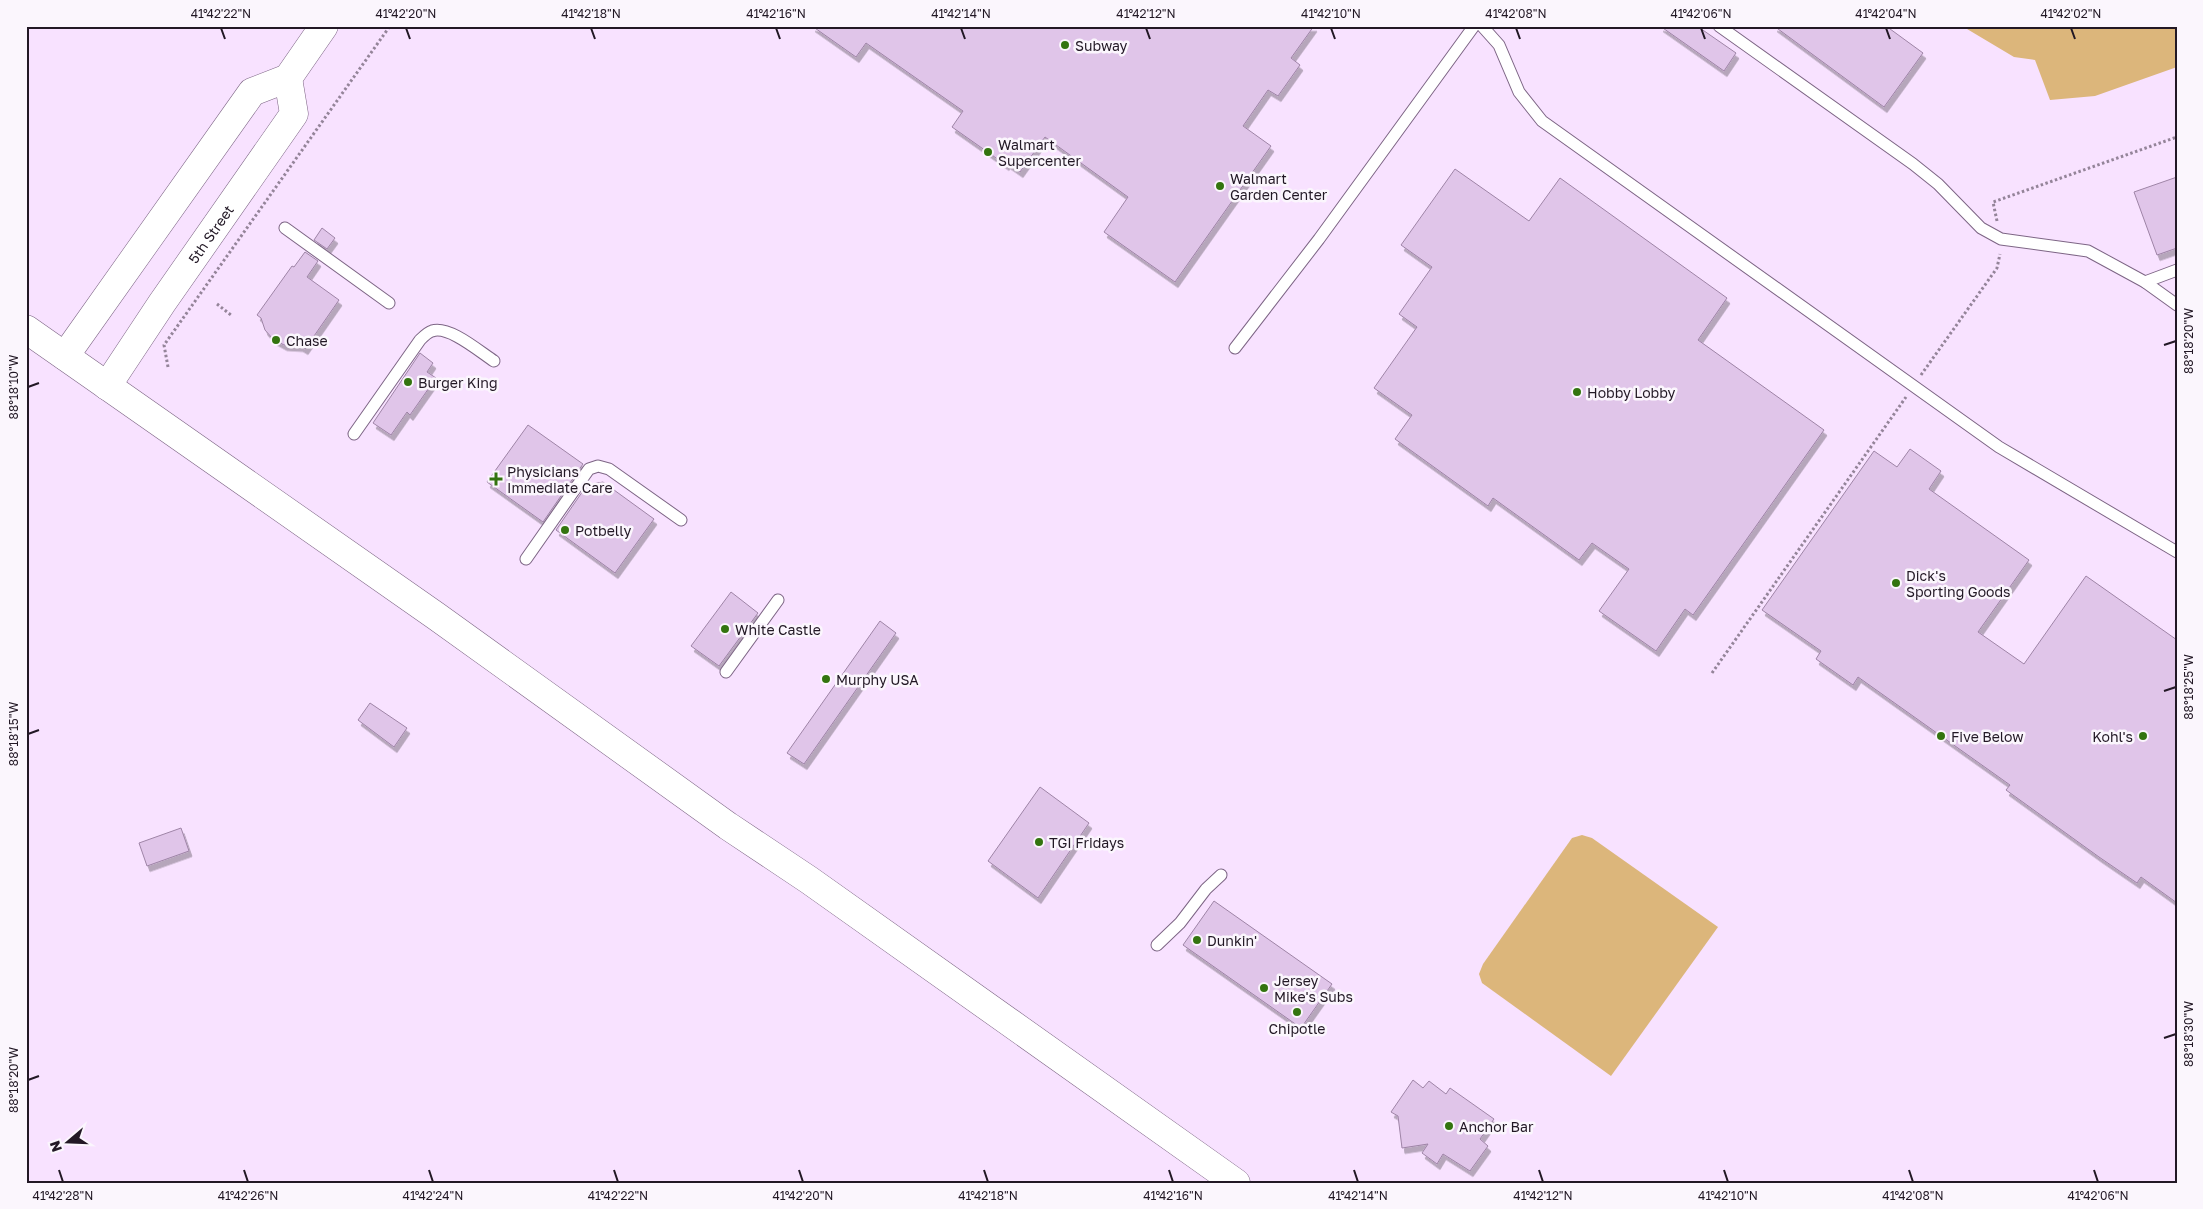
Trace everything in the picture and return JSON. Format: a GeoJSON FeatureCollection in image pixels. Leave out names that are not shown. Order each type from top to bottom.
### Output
{"type":"FeatureCollection","features":[{"type":"Feature","properties":{"kind":"main road"},"geometry":{"type":"LineString","coordinates":[[65,356],[252,92],[288,78],[324,26]]}},
{"type":"Feature","properties":{"kind":"main road","name":"5th Street"},"geometry":{"type":"LineString","coordinates":[[107,386],[162,303],[294,114],[288,78]]}},
{"type":"Feature","properties":{"kind":"main road"},"geometry":{"type":"LineString","coordinates":[[26,329],[428,610],[728,826],[809,880],[1236,1183]]}},
{"type":"Feature","properties":{"kind":"lane"},"geometry":{"type":"LineString","coordinates":[[1235,348],[1319,239],[1474,26]]}},
{"type":"Feature","properties":{"kind":"lane"},"geometry":{"type":"LineString","coordinates":[[1482,26],[1499,44],[1520,92],[1542,121],[1999,447],[2177,552]]}},
{"type":"Feature","properties":{"kind":"lane"},"geometry":{"type":"LineString","coordinates":[[1719,26],[1913,164],[1938,184],[1981,228],[2001,239],[2088,251],[2145,282],[2177,305]]}},
{"type":"Feature","properties":{"kind":"lane"},"geometry":{"type":"LineString","coordinates":[[284,228],[389,303]]}},
{"type":"Feature","properties":{"kind":"lane"},"geometry":{"type":"LineString","coordinates":[[2145,282],[2177,270]]}},
{"type":"Feature","properties":{"kind":"lane"},"geometry":{"type":"LineString","coordinates":[[354,434],[420,340],[431,331],[443,329],[494,362]]}},
{"type":"Feature","properties":{"kind":"lane"},"geometry":{"type":"LineString","coordinates":[[526,559],[589,469],[598,466],[609,469],[681,520]]}},
{"type":"Feature","properties":{"kind":"lane"},"geometry":{"type":"LineString","coordinates":[[726,672],[778,600]]}},
{"type":"Feature","properties":{"kind":"lane"},"geometry":{"type":"LineString","coordinates":[[1157,945],[1180,923],[1206,889],[1221,875]]}},
{"type":"Feature","properties":{"kind":"path"},"geometry":{"type":"LineString","coordinates":[[168,367],[164,345],[390,26]]}},
{"type":"Feature","properties":{"kind":"path"},"geometry":{"type":"LineString","coordinates":[[1997,201],[2177,137]]}},
{"type":"Feature","properties":{"kind":"path"},"geometry":{"type":"LineString","coordinates":[[1712,673],[1985,285]]}},
{"type":"Feature","properties":{"kind":"path"},"geometry":{"type":"LineString","coordinates":[[217,304],[232,314]]}},
{"type":"Feature","properties":{"kind":"shaded area"},"geometry":{"type":"Polygon","coordinates":[[[1962,26],[2177,26],[2177,67],[2095,96],[2050,100],[2035,60],[2014,57],[1962,26]]]}},
{"type":"Feature","properties":{"kind":"shaded area"},"geometry":{"type":"Polygon","coordinates":[[[1582,835],[1592,838],[1718,927],[1611,1076],[1482,983],[1479,974],[1483,964],[1572,838],[1582,835]]]}},
{"type":"Feature","properties":{"kind":"building"},"geometry":{"type":"Polygon","coordinates":[[[812,26],[1314,26],[1291,58],[1300,65],[1278,96],[1268,90],[1243,126],[1271,146],[1175,282],[1104,232],[1128,197],[1045,137],[1020,172],[1007,163],[1006,165],[952,127],[963,111],[866,43],[856,57],[812,26]]]}},
{"type":"Feature","properties":{"kind":"building"},"geometry":{"type":"Polygon","coordinates":[[[1660,26],[1697,26],[1736,53],[1724,71],[1660,26]]]}},
{"type":"Feature","properties":{"kind":"building"},"geometry":{"type":"Polygon","coordinates":[[[1774,26],[1886,26],[1923,53],[1884,107],[1774,26]]]}},
{"type":"Feature","properties":{"kind":"building"},"geometry":{"type":"Polygon","coordinates":[[[1455,169],[1529,221],[1560,178],[1727,298],[1698,340],[1824,430],[1693,615],[1685,609],[1656,651],[1599,611],[1629,569],[1592,543],[1579,560],[1493,498],[1488,506],[1395,439],[1412,415],[1374,388],[1417,327],[1399,314],[1432,267],[1401,245],[1455,169]]]}},
{"type":"Feature","properties":{"kind":"building"},"geometry":{"type":"Polygon","coordinates":[[[2177,177],[2177,248],[2157,255],[2134,192],[2177,177]]]}},
{"type":"Feature","properties":{"kind":"building"},"geometry":{"type":"Polygon","coordinates":[[[322,228],[335,238],[327,249],[314,240],[322,228]]]}},
{"type":"Feature","properties":{"kind":"building"},"geometry":{"type":"Polygon","coordinates":[[[305,252],[318,261],[307,277],[339,300],[305,349],[300,346],[284,345],[273,339],[265,330],[261,318],[257,315],[292,266],[294,267],[305,252]]]}},
{"type":"Feature","properties":{"kind":"building"},"geometry":{"type":"Polygon","coordinates":[[[420,353],[433,363],[427,372],[436,378],[410,415],[407,412],[391,435],[373,423],[420,353]]]}},
{"type":"Feature","properties":{"kind":"building"},"geometry":{"type":"Polygon","coordinates":[[[528,425],[583,464],[543,522],[487,482],[528,425]]]}},
{"type":"Feature","properties":{"kind":"building"},"geometry":{"type":"Polygon","coordinates":[[[1910,449],[1941,471],[1929,489],[2029,560],[1978,632],[2024,664],[2086,576],[2177,640],[2177,903],[2141,877],[2137,883],[2099,857],[2006,790],[2010,785],[1858,677],[1853,685],[1816,659],[1821,651],[1762,610],[1874,451],[1897,467],[1910,449]]]}},
{"type":"Feature","properties":{"kind":"building"},"geometry":{"type":"Polygon","coordinates":[[[603,482],[654,519],[615,573],[556,530],[587,485],[603,482]]]}},
{"type":"Feature","properties":{"kind":"building"},"geometry":{"type":"Polygon","coordinates":[[[731,592],[758,613],[719,666],[691,646],[731,592]]]}},
{"type":"Feature","properties":{"kind":"building","name":"Murphy USA"},"geometry":{"type":"Polygon","coordinates":[[[880,621],[896,633],[804,764],[787,753],[880,621]]]}},
{"type":"Feature","properties":{"kind":"building"},"geometry":{"type":"Polygon","coordinates":[[[370,703],[407,728],[394,747],[358,720],[370,703]]]}},
{"type":"Feature","properties":{"kind":"building","name":"TGI Fridays"},"geometry":{"type":"Polygon","coordinates":[[[1040,787],[1089,823],[1038,898],[988,861],[1040,787]]]}},
{"type":"Feature","properties":{"kind":"building"},"geometry":{"type":"Polygon","coordinates":[[[181,828],[189,851],[147,866],[139,843],[181,828]]]}},
{"type":"Feature","properties":{"kind":"building"},"geometry":{"type":"Polygon","coordinates":[[[1214,901],[1332,984],[1301,1028],[1183,945],[1214,901]]]}},
{"type":"Feature","properties":{"kind":"building","name":"Anchor Bar"},"geometry":{"type":"Polygon","coordinates":[[[1413,1080],[1423,1088],[1429,1081],[1446,1094],[1450,1088],[1494,1119],[1480,1139],[1488,1146],[1470,1171],[1443,1154],[1437,1164],[1422,1153],[1428,1144],[1402,1148],[1398,1116],[1391,1112],[1413,1080]]]}},
{"type":"Feature","properties":{"kind":"place","name":"Subway"},"geometry":{"type":"Point","coordinates":[1065,45]}},
{"type":"Feature","properties":{"kind":"place","name":"Walmart Supercenter"},"geometry":{"type":"Point","coordinates":[988,152]}},
{"type":"Feature","properties":{"kind":"place","name":"Walmart Garden Center"},"geometry":{"type":"Point","coordinates":[1220,186]}},
{"type":"Feature","properties":{"kind":"place","name":"Chase"},"geometry":{"type":"Point","coordinates":[276,340]}},
{"type":"Feature","properties":{"kind":"place","name":"Burger King"},"geometry":{"type":"Point","coordinates":[408,382]}},
{"type":"Feature","properties":{"kind":"place","name":"Hobby Lobby"},"geometry":{"type":"Point","coordinates":[1577,392]}},
{"type":"Feature","properties":{"kind":"place","name":"Physicians Immediate Care"},"geometry":{"type":"Point","coordinates":[496,479]}},
{"type":"Feature","properties":{"kind":"place","name":"Potbelly"},"geometry":{"type":"Point","coordinates":[565,530]}},
{"type":"Feature","properties":{"kind":"place","name":"Dick's Sporting Goods"},"geometry":{"type":"Point","coordinates":[1896,583]}},
{"type":"Feature","properties":{"kind":"place","name":"White Castle"},"geometry":{"type":"Point","coordinates":[725,629]}},
{"type":"Feature","properties":{"kind":"place","name":"Murphy USA"},"geometry":{"type":"Point","coordinates":[826,679]}},
{"type":"Feature","properties":{"kind":"place","name":"Five Below"},"geometry":{"type":"Point","coordinates":[1941,736]}},
{"type":"Feature","properties":{"kind":"place","name":"Kohl's"},"geometry":{"type":"Point","coordinates":[2143,736]}},
{"type":"Feature","properties":{"kind":"place","name":"TGI Fridays"},"geometry":{"type":"Point","coordinates":[1039,842]}},
{"type":"Feature","properties":{"kind":"place","name":"Dunkin'"},"geometry":{"type":"Point","coordinates":[1197,940]}},
{"type":"Feature","properties":{"kind":"place","name":"Jersey Mike's Subs"},"geometry":{"type":"Point","coordinates":[1264,988]}},
{"type":"Feature","properties":{"kind":"place","name":"Chipotle"},"geometry":{"type":"Point","coordinates":[1297,1012]}},
{"type":"Feature","properties":{"kind":"place","name":"Anchor Bar"},"geometry":{"type":"Point","coordinates":[1449,1126]}}]}
